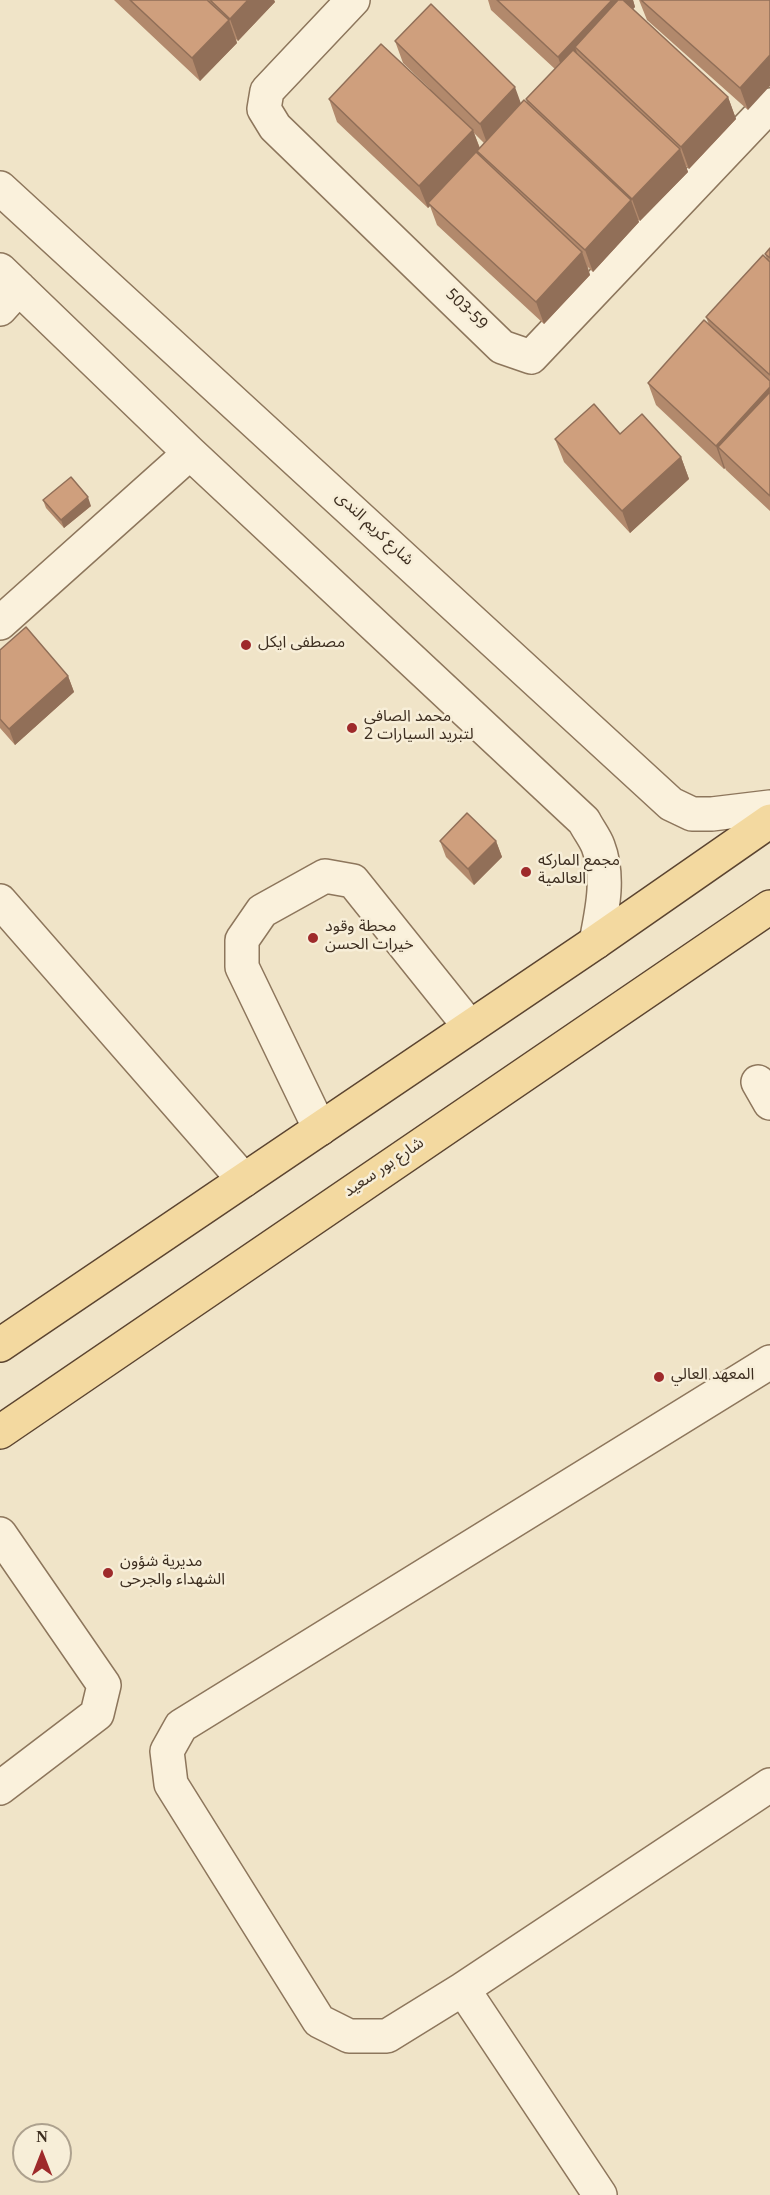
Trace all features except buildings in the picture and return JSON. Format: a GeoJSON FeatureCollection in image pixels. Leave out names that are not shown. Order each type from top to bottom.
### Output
{"type":"FeatureCollection","features":[{"type":"Feature","properties":{"kind":"main road"},"geometry":{"type":"LineString","coordinates":[[0,1346],[596,942],[770,820]]}},
{"type":"Feature","properties":{"kind":"main road","name":"شارع بور سعيد"},"geometry":{"type":"LineString","coordinates":[[0,1432],[770,907]]}},
{"type":"Feature","properties":{"kind":"street","name":"503-59"},"geometry":{"type":"LineString","coordinates":[[352,0],[267,91],[264,109],[275,127],[502,347],[531,357],[770,105]]}},
{"type":"Feature","properties":{"kind":"street","name":"شارع كريم الندى"},"geometry":{"type":"LineString","coordinates":[[0,188],[671,804],[692,814],[770,807]]}},
{"type":"Feature","properties":{"kind":"street"},"geometry":{"type":"LineString","coordinates":[[6,289],[190,453],[584,821],[598,846],[603,872],[604,897],[596,942]]}},
{"type":"Feature","properties":{"kind":"street"},"geometry":{"type":"LineString","coordinates":[[0,623],[190,453]]}},
{"type":"Feature","properties":{"kind":"street"},"geometry":{"type":"LineString","coordinates":[[320,1129],[242,967],[242,940],[262,911],[325,876],[353,881],[470,1027]]}},
{"type":"Feature","properties":{"kind":"street"},"geometry":{"type":"LineString","coordinates":[[0,901],[244,1180]]}},
{"type":"Feature","properties":{"kind":"street"},"geometry":{"type":"LineString","coordinates":[[770,1362],[181,1726],[167,1751],[171,1784],[319,2021],[349,2036],[387,2036],[463,1989],[770,1785]]}},
{"type":"Feature","properties":{"kind":"street"},"geometry":{"type":"LineString","coordinates":[[0,1534],[104,1685],[97,1714],[0,1788]]}},
{"type":"Feature","properties":{"kind":"street"},"geometry":{"type":"LineString","coordinates":[[463,1989],[600,2195]]}},
{"type":"Feature","properties":{"kind":"place","name":"مصطفى ايكل"},"geometry":{"type":"Point","coordinates":[246,645]}},
{"type":"Feature","properties":{"kind":"place","name":"محمد الصافي لتبريد السيارات 2"},"geometry":{"type":"Point","coordinates":[352,728]}},
{"type":"Feature","properties":{"kind":"place","name":"مجمع الماركه العالمية"},"geometry":{"type":"Point","coordinates":[526,872]}},
{"type":"Feature","properties":{"kind":"place","name":"محطة وقود خيرات الحسن"},"geometry":{"type":"Point","coordinates":[313,938]}},
{"type":"Feature","properties":{"kind":"place","name":"المعهد العالي"},"geometry":{"type":"Point","coordinates":[659,1377]}},
{"type":"Feature","properties":{"kind":"place","name":"مديرية شؤون الشهداء والجرحى"},"geometry":{"type":"Point","coordinates":[108,1573]}}]}
